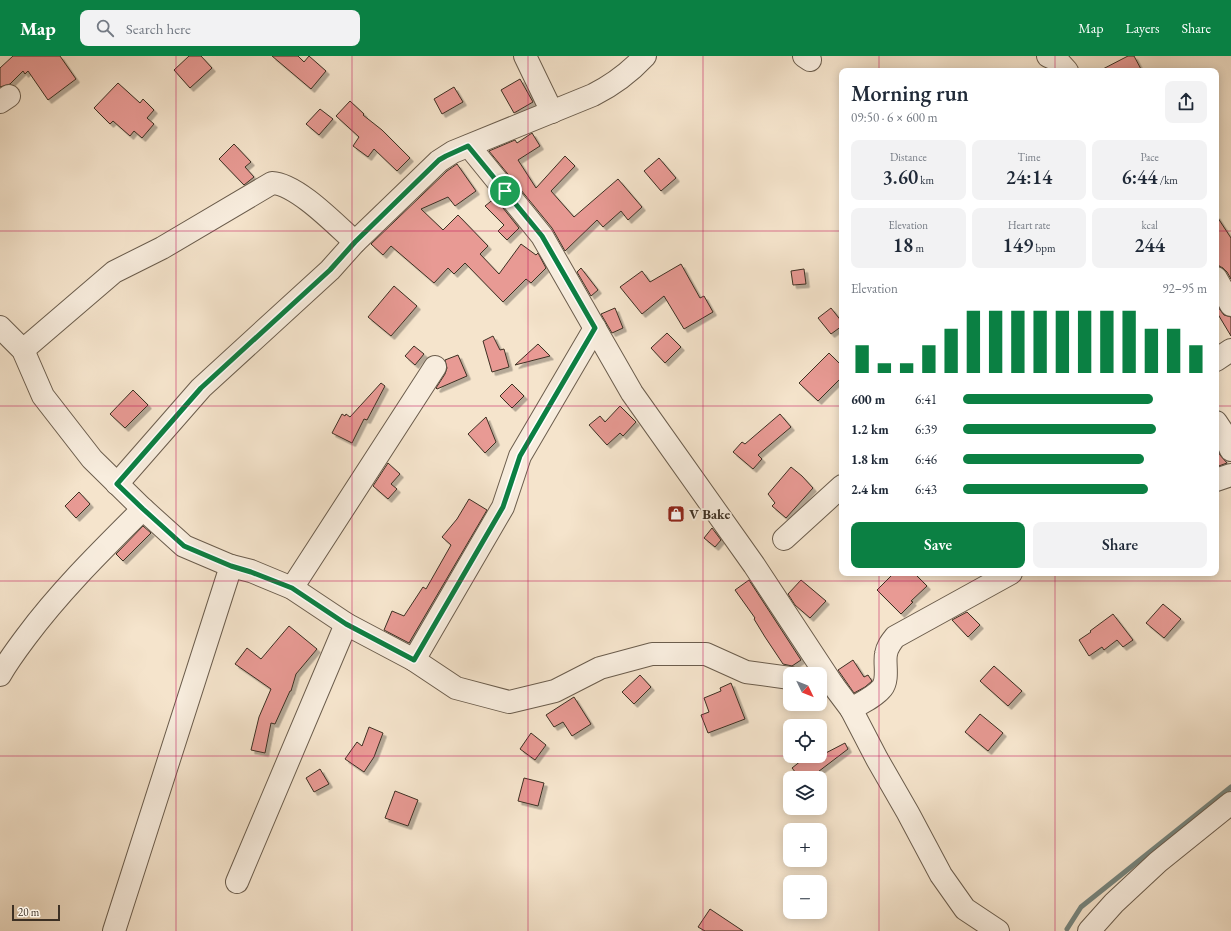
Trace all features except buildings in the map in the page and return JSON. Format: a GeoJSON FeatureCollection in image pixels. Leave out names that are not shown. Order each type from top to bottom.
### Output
{"type":"FeatureCollection","features":[{"type":"Feature","properties":{"kind":"street"},"geometry":{"type":"LineString","coordinates":[[524,56],[552,112]]}},
{"type":"Feature","properties":{"kind":"street"},"geometry":{"type":"LineString","coordinates":[[117,484],[201,388],[330,270],[355,242],[439,160],[468,146],[594,95],[610,86],[630,71],[645,56]]}},
{"type":"Feature","properties":{"kind":"street"},"geometry":{"type":"LineString","coordinates":[[1048,56],[1057,60],[1064,68]]}},
{"type":"Feature","properties":{"kind":"street"},"geometry":{"type":"LineString","coordinates":[[468,146],[542,236],[632,393],[754,565],[817,667]]}},
{"type":"Feature","properties":{"kind":"street"},"geometry":{"type":"LineString","coordinates":[[22,350],[114,272],[162,248],[272,184],[279,184],[304,197],[355,242]]}},
{"type":"Feature","properties":{"kind":"street"},"geometry":{"type":"LineString","coordinates":[[1219,283],[1231,305]]}},
{"type":"Feature","properties":{"kind":"street"},"geometry":{"type":"LineString","coordinates":[[0,326],[22,350],[43,396],[92,459],[143,509],[184,546],[231,566],[292,588],[346,624],[414,660],[456,688],[509,702],[555,691],[600,668],[652,654],[706,654],[746,672],[783,677]]}},
{"type":"Feature","properties":{"kind":"street"},"geometry":{"type":"LineString","coordinates":[[414,660],[503,507],[520,456],[595,328]]}},
{"type":"Feature","properties":{"kind":"street"},"geometry":{"type":"LineString","coordinates":[[1219,358],[1231,350]]}},
{"type":"Feature","properties":{"kind":"street"},"geometry":{"type":"LineString","coordinates":[[292,588],[435,367]]}},
{"type":"Feature","properties":{"kind":"street"},"geometry":{"type":"LineString","coordinates":[[1219,426],[1231,450]]}},
{"type":"Feature","properties":{"kind":"street"},"geometry":{"type":"LineString","coordinates":[[1219,479],[1231,475]]}},
{"type":"Feature","properties":{"kind":"street"},"geometry":{"type":"LineString","coordinates":[[784,539],[839,489]]}},
{"type":"Feature","properties":{"kind":"street"},"geometry":{"type":"LineString","coordinates":[[0,675],[7,662],[39,619],[77,576],[143,509]]}},
{"type":"Feature","properties":{"kind":"street"},"geometry":{"type":"LineString","coordinates":[[114,931],[231,566]]}},
{"type":"Feature","properties":{"kind":"street"},"geometry":{"type":"LineString","coordinates":[[851,709],[876,694],[884,686],[886,668],[885,655],[895,637],[1006,576]]}},
{"type":"Feature","properties":{"kind":"street"},"geometry":{"type":"LineString","coordinates":[[238,882],[346,624]]}},
{"type":"Feature","properties":{"kind":"street"},"geometry":{"type":"LineString","coordinates":[[827,684],[851,709],[941,875],[965,909],[998,931]]}},
{"type":"Feature","properties":{"kind":"street"},"geometry":{"type":"LineString","coordinates":[[1089,931],[1114,903],[1158,862],[1231,803]]}},
{"type":"Feature","properties":{"kind":"waterway"},"geometry":{"type":"LineString","coordinates":[[1067,929],[1081,907],[1231,787]]}},
{"type":"Feature","properties":{"kind":"place","name":"V Bake"},"geometry":{"type":"Point","coordinates":[676,514]}},
{"type":"Feature","properties":{"kind":"route"},"geometry":{"type":"LineString","coordinates":[[468,146],[505,191],[542,236],[595,328],[520,456],[503,507],[414,660],[346,624],[292,588],[231,566],[184,546],[117,484],[201,388],[330,270],[355,242],[439,160],[468,146]]}}]}
